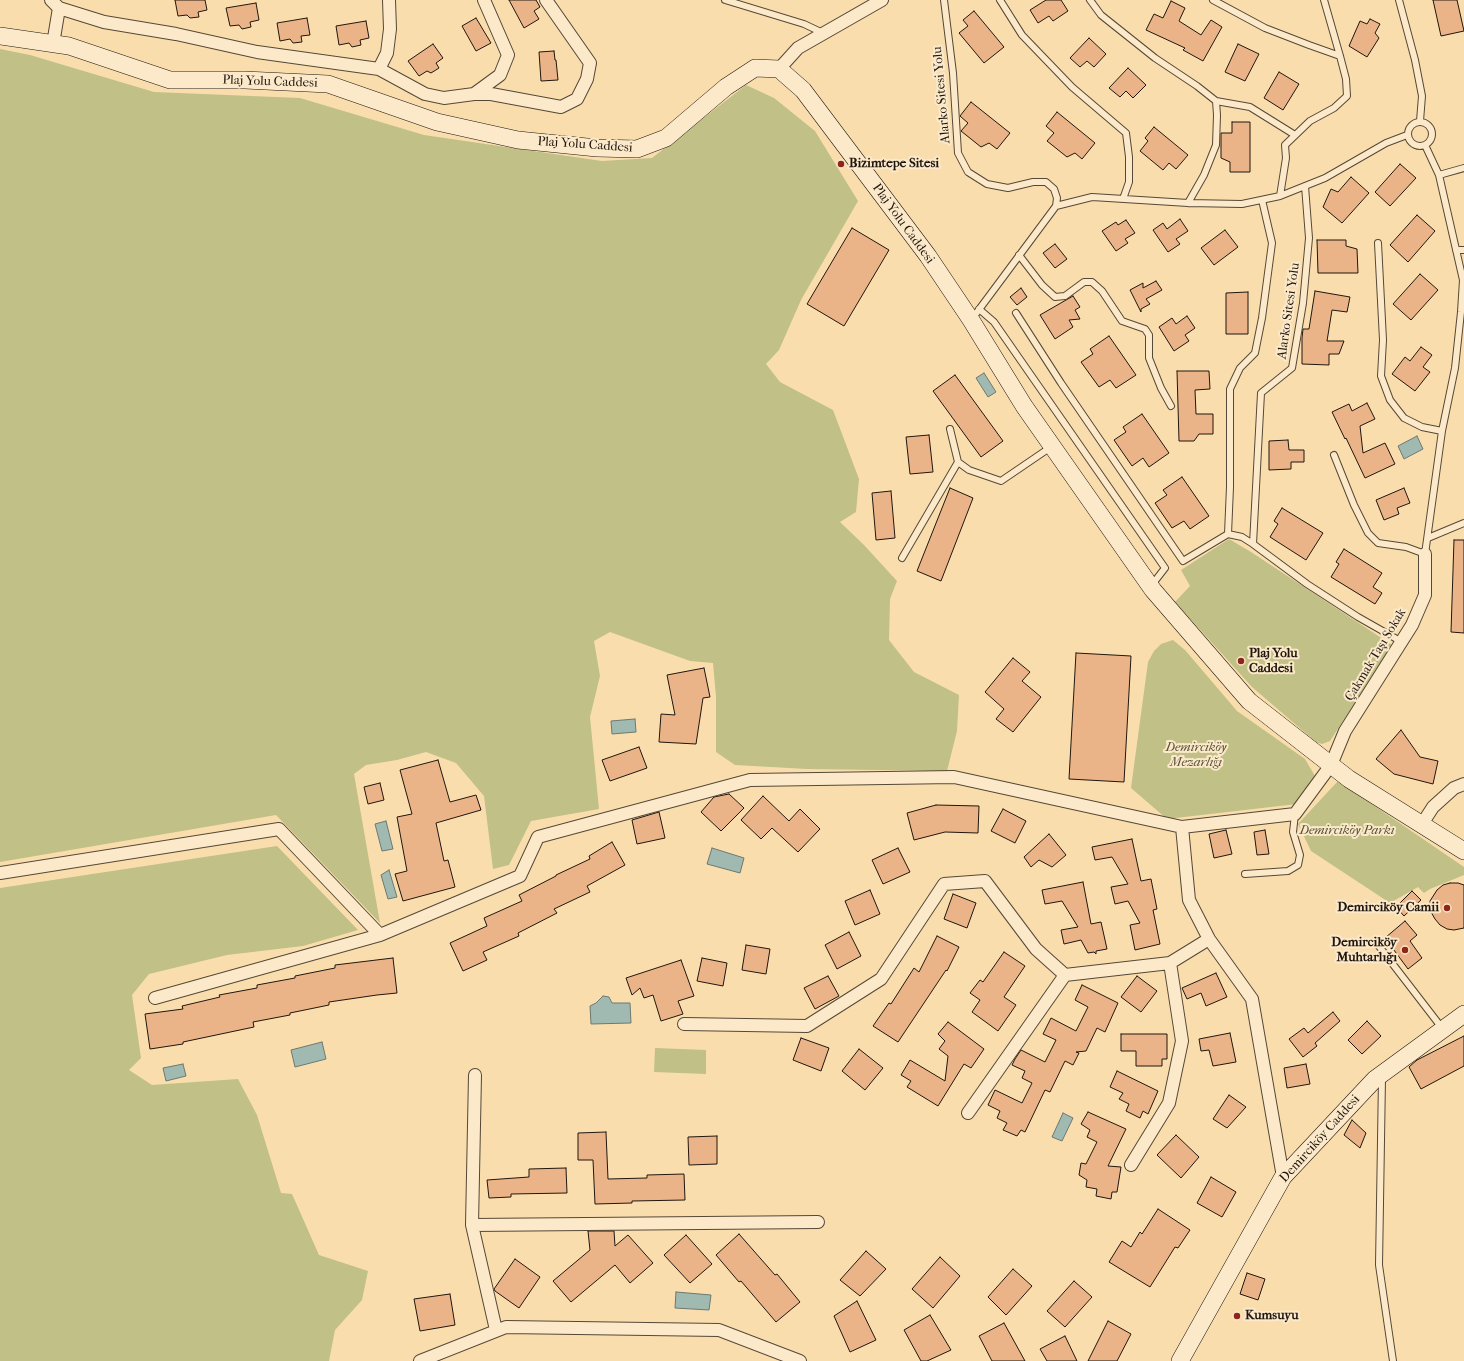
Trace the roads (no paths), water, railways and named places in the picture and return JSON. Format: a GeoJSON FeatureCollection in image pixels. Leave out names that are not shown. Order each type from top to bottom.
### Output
{"type":"FeatureCollection","features":[{"type":"Feature","properties":{"kind":"street"},"geometry":{"type":"LineString","coordinates":[[379,69],[387,53],[390,29],[389,0]]}},
{"type":"Feature","properties":{"kind":"street"},"geometry":{"type":"LineString","coordinates":[[474,94],[500,75],[508,55],[484,0]]}},
{"type":"Feature","properties":{"kind":"street"},"geometry":{"type":"LineString","coordinates":[[53,44],[55,4],[104,22],[176,34],[257,52],[379,69],[424,94],[444,98],[474,94],[491,94],[561,108],[577,99],[587,79],[590,62],[546,0]]}},
{"type":"Feature","properties":{"kind":"street"},"geometry":{"type":"LineString","coordinates":[[779,69],[798,48],[882,0]]}},
{"type":"Feature","properties":{"kind":"street","name":"Plaj Yolu Caddesi"},"geometry":{"type":"LineString","coordinates":[[0,36],[69,46],[170,80],[245,80],[328,84],[437,122],[518,140],[597,148],[637,149],[666,138],[726,87],[755,68],[779,69],[803,90],[928,256],[975,314],[1024,406],[1150,587],[1249,701],[1349,779],[1464,851]]}},
{"type":"Feature","properties":{"kind":"street","name":"Çakmak Taşı Sokak"},"geometry":{"type":"LineString","coordinates":[[1295,814],[1331,765],[1346,731],[1412,625],[1424,595],[1425,554]]}},
{"type":"Feature","properties":{"kind":"street"},"geometry":{"type":"LineString","coordinates":[[155,998],[380,935],[520,876],[538,837],[750,780],[954,778],[1182,827],[1295,814]]}},
{"type":"Feature","properties":{"kind":"street"},"geometry":{"type":"LineString","coordinates":[[1422,824],[1433,807],[1454,788],[1464,784]]}},
{"type":"Feature","properties":{"kind":"street"},"geometry":{"type":"LineString","coordinates":[[1182,827],[1189,900],[1208,939],[1252,1000],[1283,1178]]}},
{"type":"Feature","properties":{"kind":"street"},"geometry":{"type":"LineString","coordinates":[[0,873],[279,828],[380,935]]}},
{"type":"Feature","properties":{"kind":"street"},"geometry":{"type":"LineString","coordinates":[[684,1024],[807,1026],[881,979],[944,884],[985,881],[1036,949],[1065,975]]}},
{"type":"Feature","properties":{"kind":"street"},"geometry":{"type":"LineString","coordinates":[[968,1113],[1065,975],[1170,963],[1208,939]]}},
{"type":"Feature","properties":{"kind":"street"},"geometry":{"type":"LineString","coordinates":[[1131,1165],[1169,1103],[1182,1041],[1170,963]]}},
{"type":"Feature","properties":{"kind":"street","name":"Demirciköy Caddesi"},"geometry":{"type":"LineString","coordinates":[[1180,1361],[1283,1178],[1375,1079],[1464,1014]]}},
{"type":"Feature","properties":{"kind":"street"},"geometry":{"type":"LineString","coordinates":[[475,1075],[472,1225],[496,1330]]}},
{"type":"Feature","properties":{"kind":"street"},"geometry":{"type":"LineString","coordinates":[[472,1225],[818,1222]]}},
{"type":"Feature","properties":{"kind":"street"},"geometry":{"type":"LineString","coordinates":[[420,1361],[506,1326],[720,1330],[800,1361]]}},
{"type":"Feature","properties":{"kind":"lane"},"geometry":{"type":"LineString","coordinates":[[725,0],[804,24],[823,33]]}},
{"type":"Feature","properties":{"kind":"lane","name":"Alarko Sitesi Yolu"},"geometry":{"type":"LineString","coordinates":[[944,0],[953,73],[958,153],[968,172],[987,184],[1008,188],[1033,182],[1046,182],[1054,189],[1057,198],[1056,206]]}},
{"type":"Feature","properties":{"kind":"lane"},"geometry":{"type":"LineString","coordinates":[[1000,0],[1022,35],[1066,82],[1126,133],[1129,157],[1129,182],[1123,199]]}},
{"type":"Feature","properties":{"kind":"lane"},"geometry":{"type":"LineString","coordinates":[[1090,0],[1101,15],[1155,58],[1198,86],[1216,101],[1250,107],[1295,135]]}},
{"type":"Feature","properties":{"kind":"lane"},"geometry":{"type":"LineString","coordinates":[[1213,0],[1266,28],[1309,46],[1340,56]]}},
{"type":"Feature","properties":{"kind":"lane"},"geometry":{"type":"LineString","coordinates":[[1280,196],[1286,158],[1285,145],[1310,121],[1334,108],[1347,96],[1346,79],[1324,0]]}},
{"type":"Feature","properties":{"kind":"lane"},"geometry":{"type":"LineString","coordinates":[[1399,0],[1415,60],[1422,96],[1420,121]]}},
{"type":"Feature","properties":{"kind":"lane"},"geometry":{"type":"LineString","coordinates":[[1188,203],[1204,175],[1216,145],[1216,101]]}},
{"type":"Feature","properties":{"kind":"lane"},"geometry":{"type":"LineString","coordinates":[[1420,121],[1428,125],[1432,132],[1431,140],[1425,145],[1417,146],[1408,139],[1407,135],[1412,123],[1420,121]]}},
{"type":"Feature","properties":{"kind":"lane"},"geometry":{"type":"LineString","coordinates":[[1150,587],[1165,568],[994,322],[975,314],[1056,206],[1092,197],[1188,203],[1242,204],[1262,200],[1280,196],[1325,178],[1386,143],[1407,135]]}},
{"type":"Feature","properties":{"kind":"lane"},"geometry":{"type":"LineString","coordinates":[[1334,455],[1354,505],[1368,533],[1378,543],[1406,547],[1425,554],[1442,431],[1455,368],[1463,280],[1439,176],[1425,145]]}},
{"type":"Feature","properties":{"kind":"lane"},"geometry":{"type":"LineString","coordinates":[[1439,176],[1464,168]]}},
{"type":"Feature","properties":{"kind":"lane","name":"Alarko Sitesi Yolu"},"geometry":{"type":"LineString","coordinates":[[1253,544],[1261,393],[1292,368],[1303,303],[1309,238],[1305,186]]}},
{"type":"Feature","properties":{"kind":"lane","name":"Alarko Sitesi Yolu"},"geometry":{"type":"LineString","coordinates":[[1228,534],[1230,487],[1230,389],[1240,368],[1255,354],[1262,318],[1272,243],[1262,200]]}},
{"type":"Feature","properties":{"kind":"lane"},"geometry":{"type":"LineString","coordinates":[[1378,243],[1383,340],[1381,376],[1390,400],[1404,418],[1422,427],[1442,431]]}},
{"type":"Feature","properties":{"kind":"lane"},"geometry":{"type":"LineString","coordinates":[[1456,250],[1464,250]]}},
{"type":"Feature","properties":{"kind":"lane"},"geometry":{"type":"LineString","coordinates":[[1019,255],[1042,285],[1055,296],[1065,296],[1084,282],[1092,282],[1102,292],[1122,321],[1145,329],[1149,335],[1150,358],[1161,388],[1171,406]]}},
{"type":"Feature","properties":{"kind":"lane"},"geometry":{"type":"LineString","coordinates":[[1016,313],[1183,561],[1228,534],[1242,537],[1307,584],[1351,613],[1402,642]]}},
{"type":"Feature","properties":{"kind":"lane"},"geometry":{"type":"LineString","coordinates":[[950,429],[958,462],[969,470],[1002,481],[1053,446]]}},
{"type":"Feature","properties":{"kind":"lane"},"geometry":{"type":"LineString","coordinates":[[902,558],[958,462]]}},
{"type":"Feature","properties":{"kind":"lane"},"geometry":{"type":"LineString","coordinates":[[1428,538],[1464,523]]}},
{"type":"Feature","properties":{"kind":"lane"},"geometry":{"type":"LineString","coordinates":[[1245,874],[1288,871],[1298,865],[1300,855],[1293,832],[1295,814]]}},
{"type":"Feature","properties":{"kind":"lane"},"geometry":{"type":"LineString","coordinates":[[1375,941],[1443,1029]]}},
{"type":"Feature","properties":{"kind":"lane"},"geometry":{"type":"LineString","coordinates":[[1382,1074],[1379,1265],[1393,1361]]}},
{"type":"Feature","properties":{"kind":"water"},"geometry":{"type":"Polygon","coordinates":[[[984,373],[996,392],[988,397],[976,378],[984,373]]]}},
{"type":"Feature","properties":{"kind":"water"},"geometry":{"type":"Polygon","coordinates":[[[1417,436],[1423,449],[1404,459],[1398,446],[1417,436]]]}},
{"type":"Feature","properties":{"kind":"water"},"geometry":{"type":"Polygon","coordinates":[[[635,719],[636,732],[612,734],[611,721],[635,719]]]}},
{"type":"Feature","properties":{"kind":"water"},"geometry":{"type":"Polygon","coordinates":[[[386,821],[393,849],[382,851],[375,824],[386,821]]]}},
{"type":"Feature","properties":{"kind":"water"},"geometry":{"type":"Polygon","coordinates":[[[712,848],[744,858],[740,873],[707,864],[712,848]]]}},
{"type":"Feature","properties":{"kind":"water"},"geometry":{"type":"Polygon","coordinates":[[[389,870],[397,897],[388,899],[381,875],[389,870]]]}},
{"type":"Feature","properties":{"kind":"water"},"geometry":{"type":"Polygon","coordinates":[[[603,996],[609,997],[612,1003],[630,1003],[631,1023],[591,1024],[590,1006],[596,1003],[603,996]]]}},
{"type":"Feature","properties":{"kind":"water"},"geometry":{"type":"Polygon","coordinates":[[[322,1042],[326,1059],[295,1067],[291,1050],[322,1042]]]}},
{"type":"Feature","properties":{"kind":"water"},"geometry":{"type":"Polygon","coordinates":[[[183,1064],[186,1076],[166,1081],[163,1068],[183,1064]]]}},
{"type":"Feature","properties":{"kind":"water"},"geometry":{"type":"Polygon","coordinates":[[[1063,1113],[1073,1118],[1062,1141],[1052,1137],[1063,1113]]]}},
{"type":"Feature","properties":{"kind":"water"},"geometry":{"type":"Polygon","coordinates":[[[676,1292],[711,1295],[709,1310],[675,1308],[676,1292]]]}},
{"type":"Feature","properties":{"kind":"place","name":"Bizimtepe Sitesi"},"geometry":{"type":"Point","coordinates":[841,164]}},
{"type":"Feature","properties":{"kind":"place","name":"Plaj Yolu Caddesi"},"geometry":{"type":"Point","coordinates":[1241,661]}},
{"type":"Feature","properties":{"kind":"place","name":"Demirciköy Camii"},"geometry":{"type":"Point","coordinates":[1447,908]}},
{"type":"Feature","properties":{"kind":"place","name":"Demirciköy Muhtarlığı"},"geometry":{"type":"Point","coordinates":[1405,950]}},
{"type":"Feature","properties":{"kind":"place","name":"Kumsuyu"},"geometry":{"type":"Point","coordinates":[1237,1316]}},
{"type":"Feature","properties":{"kind":"park label","name":"Demirciköy Mezarlığı"},"geometry":{"type":"Point","coordinates":[1196,756]}},
{"type":"Feature","properties":{"kind":"park label","name":"Demirciköy Parkı"},"geometry":{"type":"Point","coordinates":[1347,831]}}]}
